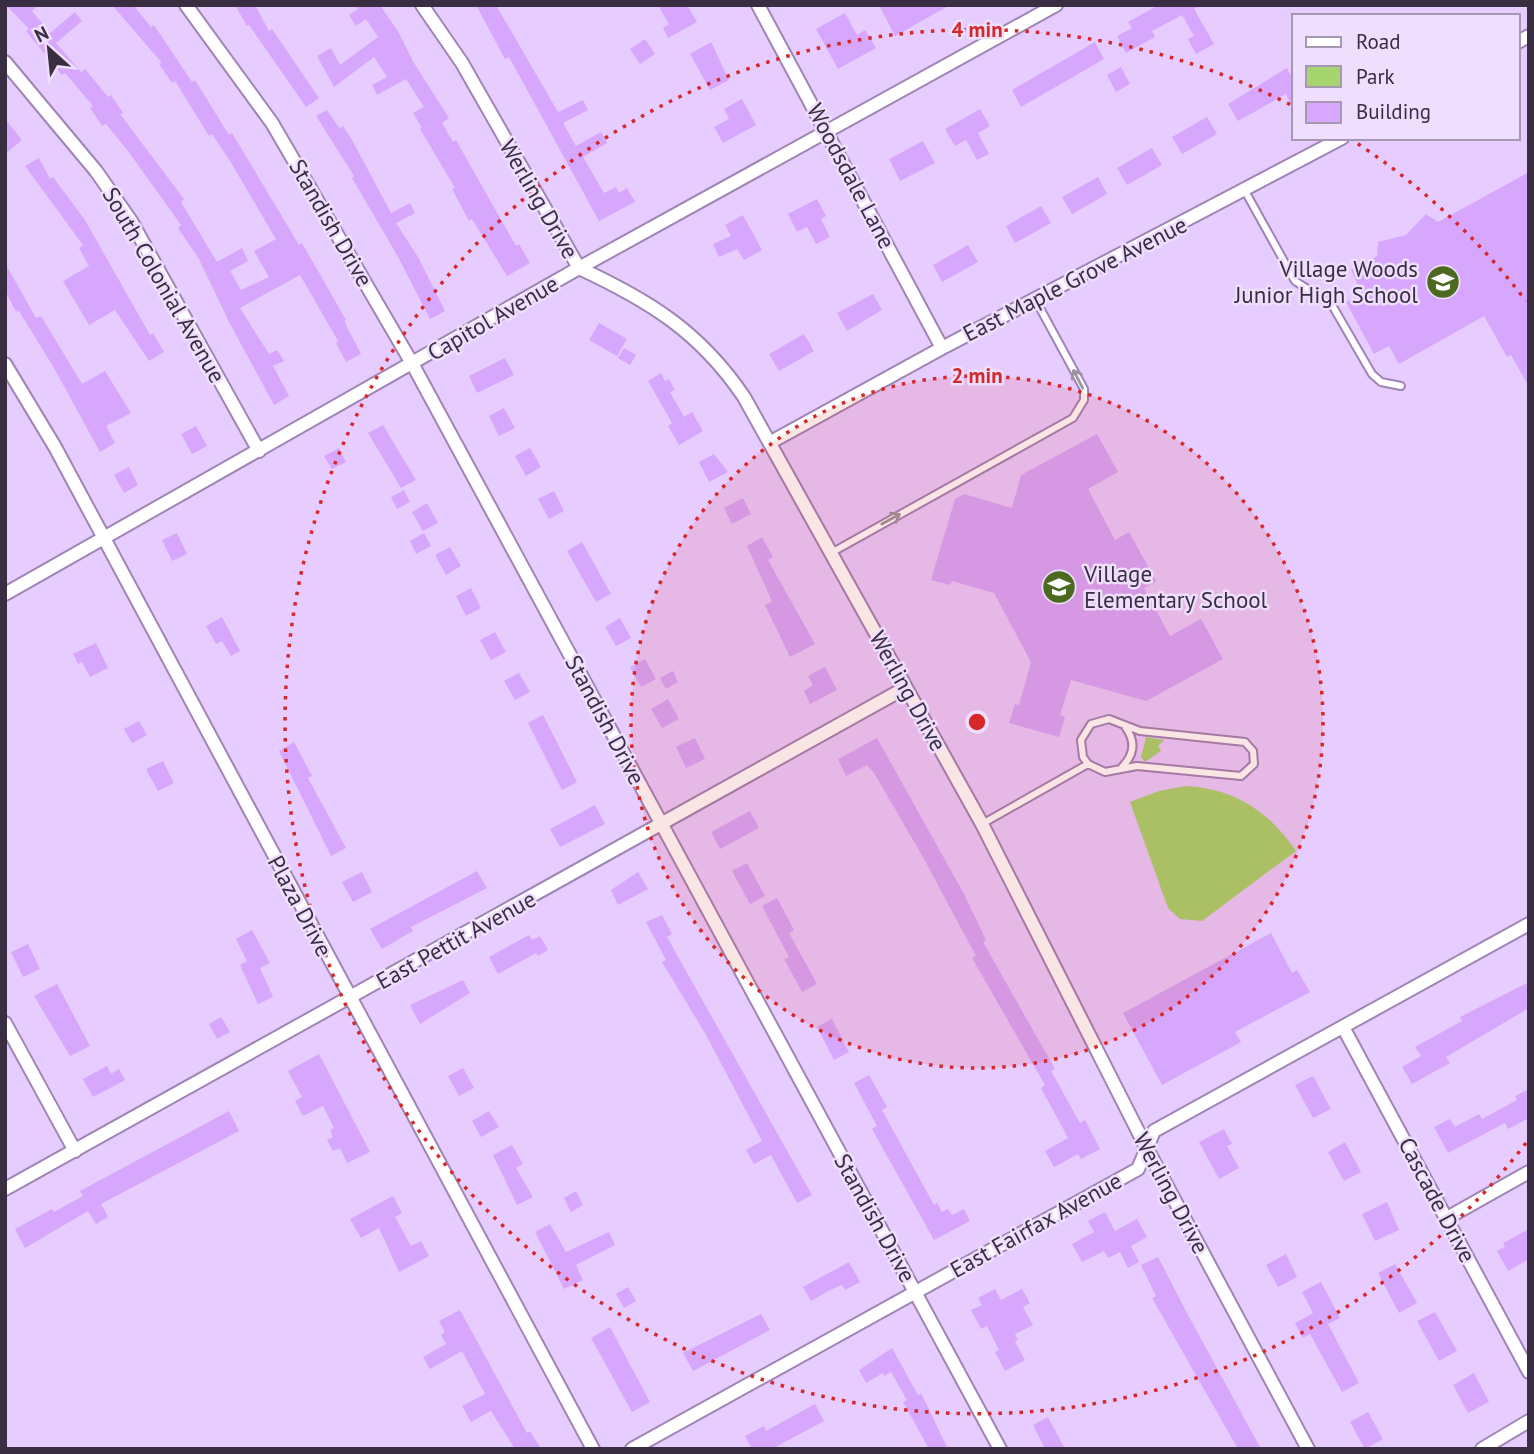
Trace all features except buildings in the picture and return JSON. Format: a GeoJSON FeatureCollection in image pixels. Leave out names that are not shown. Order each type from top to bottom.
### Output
{"type":"FeatureCollection","features":[{"type":"Feature","properties":{"kind":"street","name":"Standish Drive"},"geometry":{"type":"LineString","coordinates":[[186,5],[272,123],[413,365],[1000,1449]]}},
{"type":"Feature","properties":{"kind":"street","name":"Werling Drive"},"geometry":{"type":"LineString","coordinates":[[422,5],[462,63],[579,268],[657,309],[698,340],[728,373],[771,442],[982,824],[1146,1147],[1308,1449]]}},
{"type":"Feature","properties":{"kind":"street","name":"Woodsdale Lane"},"geometry":{"type":"LineString","coordinates":[[758,5],[942,348]]}},
{"type":"Feature","properties":{"kind":"street","name":"Capitol Avenue"},"geometry":{"type":"LineString","coordinates":[[5,594],[413,365],[579,268],[1056,5]]}},
{"type":"Feature","properties":{"kind":"street","name":"South Colonial Avenue"},"geometry":{"type":"LineString","coordinates":[[5,62],[96,171],[131,221],[259,451]]}},
{"type":"Feature","properties":{"kind":"street","name":"East Maple Grove Avenue"},"geometry":{"type":"LineString","coordinates":[[771,442],[942,348],[1338,140]]}},
{"type":"Feature","properties":{"kind":"street","name":"Plaza Drive"},"geometry":{"type":"LineString","coordinates":[[5,364],[55,447],[103,541],[593,1449]]}},
{"type":"Feature","properties":{"kind":"street","name":"East Pettit Avenue"},"geometry":{"type":"LineString","coordinates":[[5,1189],[905,688]]}},
{"type":"Feature","properties":{"kind":"street","name":"East Fairfax Avenue"},"geometry":{"type":"LineString","coordinates":[[632,1449],[1138,1169],[1145,1158],[1146,1147],[1154,1131],[1529,924]]}},
{"type":"Feature","properties":{"kind":"street"},"geometry":{"type":"LineString","coordinates":[[5,1023],[75,1151]]}},
{"type":"Feature","properties":{"kind":"street","name":"Cascade Drive"},"geometry":{"type":"LineString","coordinates":[[1343,1027],[1529,1372]]}},
{"type":"Feature","properties":{"kind":"street"},"geometry":{"type":"LineString","coordinates":[[1447,1218],[1529,1172]]}},
{"type":"Feature","properties":{"kind":"street"},"geometry":{"type":"LineString","coordinates":[[1482,1449],[1529,1421]]}},
{"type":"Feature","properties":{"kind":"lane"},"geometry":{"type":"LineString","coordinates":[[1245,191],[1295,281],[1332,305],[1372,374],[1381,382],[1401,387]]}},
{"type":"Feature","properties":{"kind":"lane"},"geometry":{"type":"LineString","coordinates":[[831,553],[1073,418],[1080,409],[1084,389],[1035,299]]}},
{"type":"Feature","properties":{"kind":"lane"},"geometry":{"type":"LineString","coordinates":[[1109,719],[1126,727],[1239,740],[1250,746],[1255,758],[1252,769],[1241,776],[1122,767],[1105,772],[1088,764],[1080,748],[1085,731],[1091,724],[1109,719]]}},
{"type":"Feature","properties":{"kind":"lane"},"geometry":{"type":"LineString","coordinates":[[1122,767],[1128,760],[1133,744],[1126,727]]}},
{"type":"Feature","properties":{"kind":"lane"},"geometry":{"type":"LineString","coordinates":[[982,824],[1088,764]]}},
{"type":"Feature","properties":{"kind":"green space"},"geometry":{"type":"Polygon","coordinates":[[[1146,737],[1164,740],[1158,746],[1161,751],[1145,762],[1141,757],[1146,737]]]}},
{"type":"Feature","properties":{"kind":"green space"},"geometry":{"type":"Polygon","coordinates":[[[1185,786],[1219,791],[1248,804],[1274,824],[1296,851],[1202,921],[1180,919],[1168,908],[1130,802],[1159,791],[1185,786]]]}},
{"type":"Feature","properties":{"kind":"place","name":"Village Woods Junior High School"},"geometry":{"type":"Point","coordinates":[1443,282]}},
{"type":"Feature","properties":{"kind":"place","name":"Village Elementary School"},"geometry":{"type":"Point","coordinates":[1059,587]}}]}
